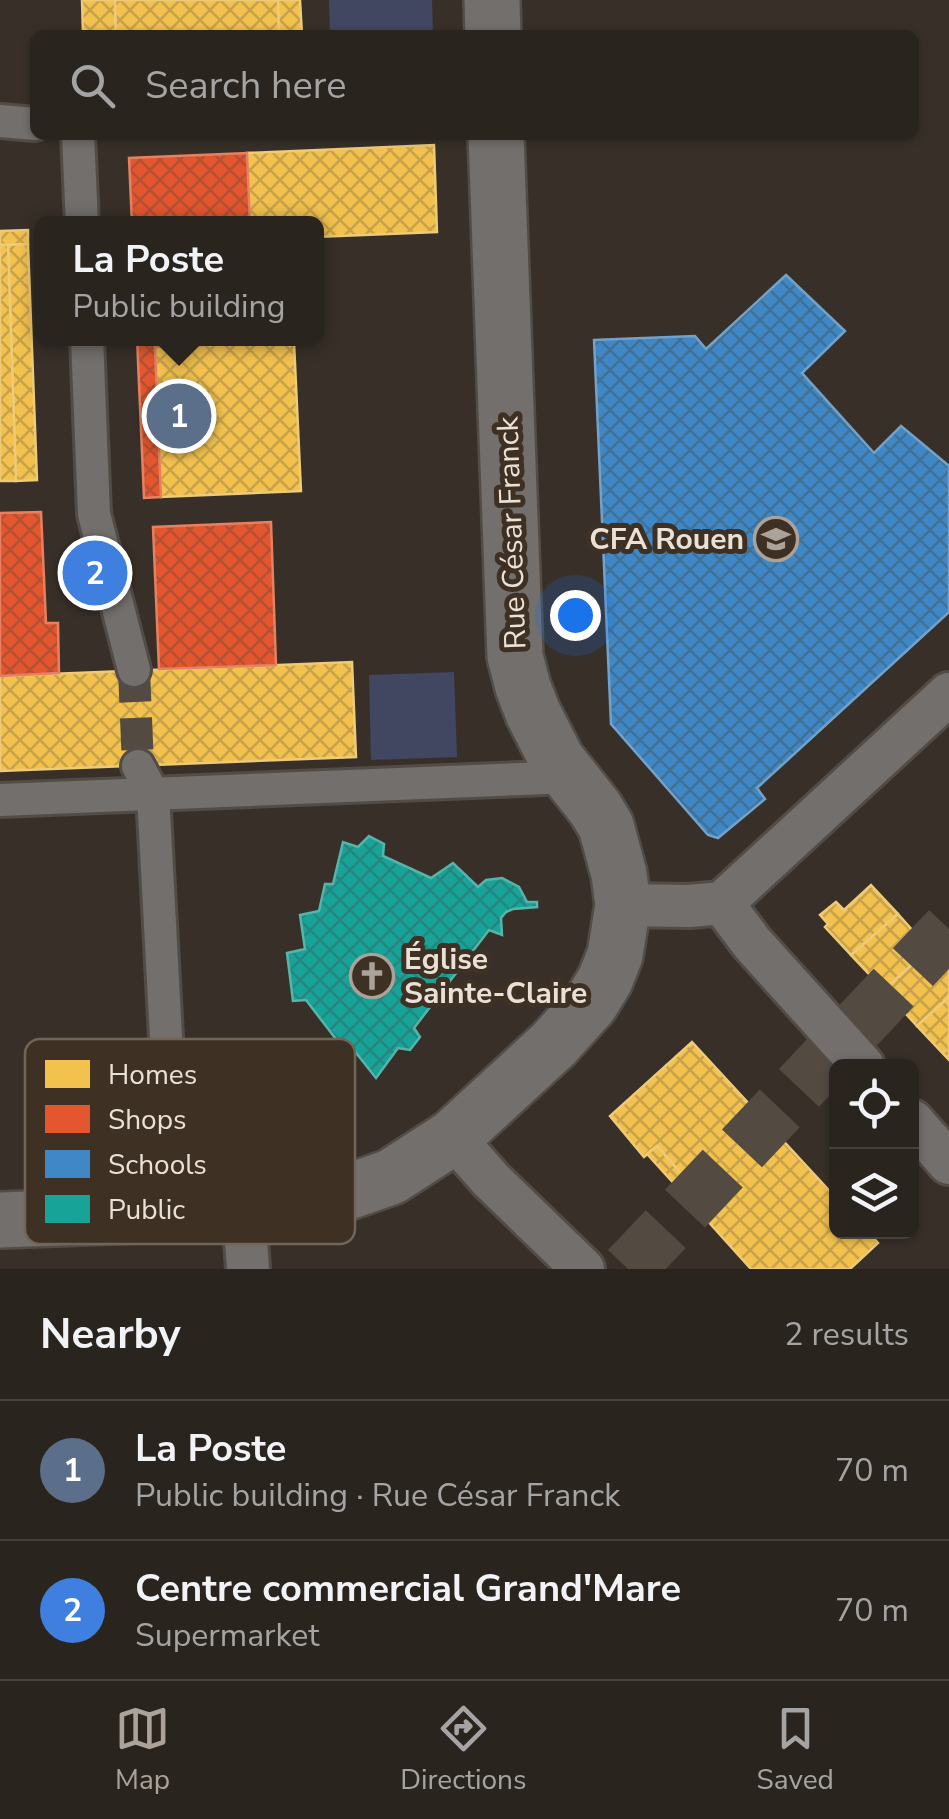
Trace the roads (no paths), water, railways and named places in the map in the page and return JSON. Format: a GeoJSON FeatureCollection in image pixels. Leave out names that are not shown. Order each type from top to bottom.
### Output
{"type":"FeatureCollection","features":[{"type":"Feature","properties":{"kind":"street"},"geometry":{"type":"LineString","coordinates":[[492,0],[493,30]]}},
{"type":"Feature","properties":{"kind":"street"},"geometry":{"type":"LineString","coordinates":[[0,121],[30,124]]}},
{"type":"Feature","properties":{"kind":"street"},"geometry":{"type":"LineString","coordinates":[[78,140],[82,216]]}},
{"type":"Feature","properties":{"kind":"street","name":"Rue César Franck"},"geometry":{"type":"LineString","coordinates":[[355,1190],[391,1176],[453,1136],[554,1044],[592,1003],[605,980],[615,954],[623,905],[606,826],[558,760],[522,688],[515,656],[496,140]]}},
{"type":"Feature","properties":{"kind":"street"},"geometry":{"type":"LineString","coordinates":[[87,346],[94,514],[134,670]]}},
{"type":"Feature","properties":{"kind":"street"},"geometry":{"type":"LineString","coordinates":[[623,905],[722,903],[949,694]]}},
{"type":"Feature","properties":{"kind":"street"},"geometry":{"type":"LineString","coordinates":[[0,800],[146,780],[571,777]]}},
{"type":"Feature","properties":{"kind":"street"},"geometry":{"type":"LineString","coordinates":[[146,780],[164,1039]]}},
{"type":"Feature","properties":{"kind":"street"},"geometry":{"type":"LineString","coordinates":[[722,903],[857,1059]]}},
{"type":"Feature","properties":{"kind":"street"},"geometry":{"type":"LineString","coordinates":[[919,1129],[949,1163]]}},
{"type":"Feature","properties":{"kind":"street"},"geometry":{"type":"LineString","coordinates":[[453,1136],[491,1180],[583,1269]]}},
{"type":"Feature","properties":{"kind":"street","name":"Rue César Franck"},"geometry":{"type":"LineString","coordinates":[[0,1220],[25,1219]]}},
{"type":"Feature","properties":{"kind":"street"},"geometry":{"type":"LineString","coordinates":[[246,1244],[248,1269]]}},
{"type":"Feature","properties":{"kind":"tunnel"},"geometry":{"type":"LineString","coordinates":[[134,670],[138,766]]}},
{"type":"Feature","properties":{"kind":"tunnel"},"geometry":{"type":"LineString","coordinates":[[628,1269],[949,929]]}},
{"type":"Feature","properties":{"kind":"place","name":"La Poste"},"geometry":{"type":"Point","coordinates":[179,416]}},
{"type":"Feature","properties":{"kind":"place","name":"CFA Rouen"},"geometry":{"type":"Point","coordinates":[776,539]}},
{"type":"Feature","properties":{"kind":"place","name":"Centre commercial Grand'Mare"},"geometry":{"type":"Point","coordinates":[95,573]}},
{"type":"Feature","properties":{"kind":"place","name":"Église Sainte-Claire"},"geometry":{"type":"Point","coordinates":[372,976]}}]}
